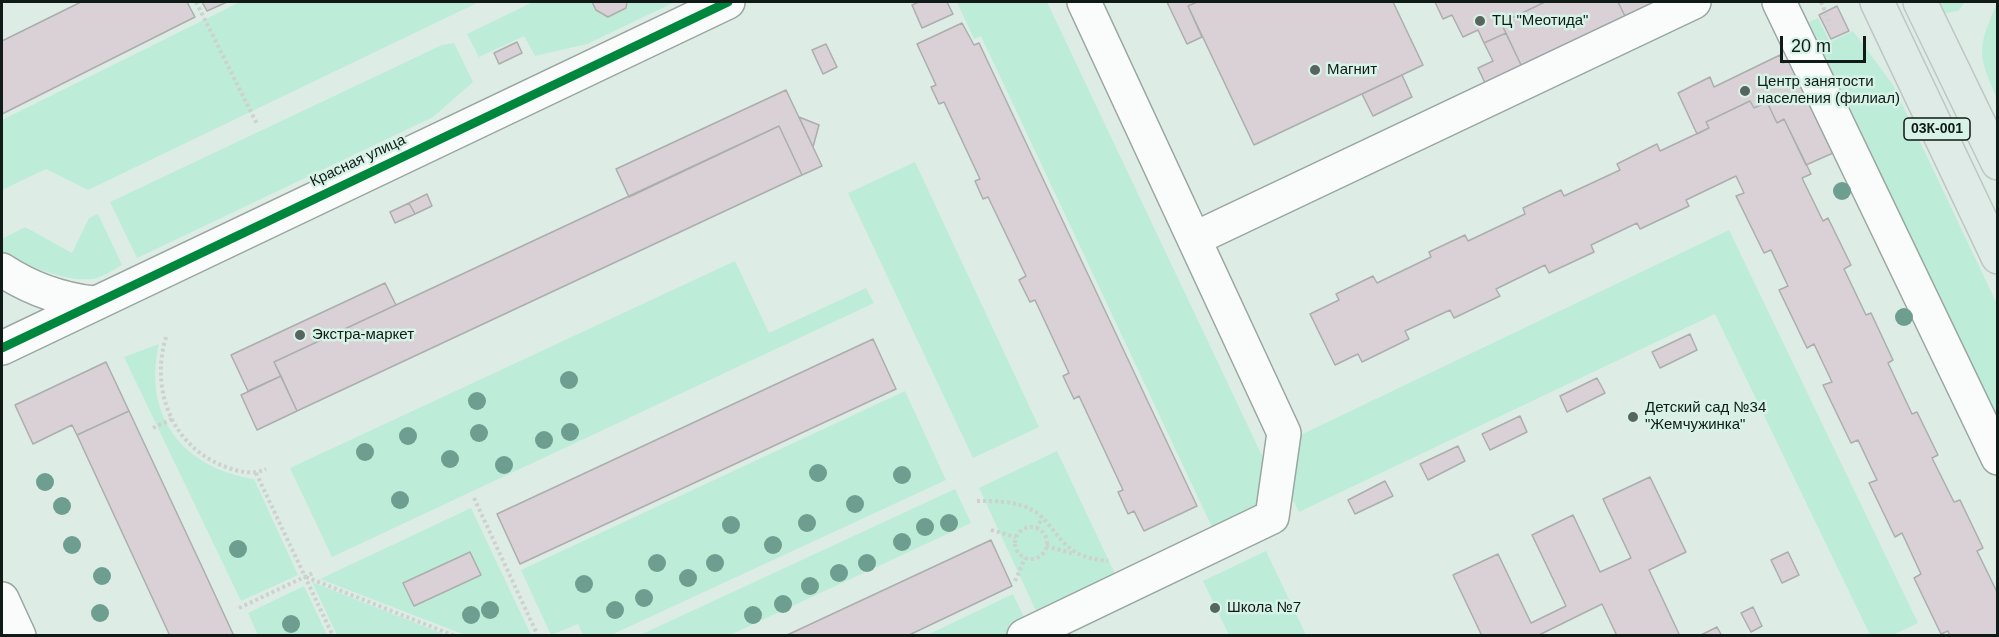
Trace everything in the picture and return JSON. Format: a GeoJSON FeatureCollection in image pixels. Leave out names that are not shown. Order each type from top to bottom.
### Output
{"type":"FeatureCollection","features":[{"type":"Feature","properties":{"kind":"main road","name":"03К-001"},"geometry":{"type":"LineString","coordinates":[[1876,2],[1998,257]]}},
{"type":"Feature","properties":{"kind":"main road","name":"03К-001"},"geometry":{"type":"LineString","coordinates":[[1920,2],[1998,163]]}},
{"type":"Feature","properties":{"kind":"street","name":"Красная улица"},"geometry":{"type":"LineString","coordinates":[[2,348],[728,2]]}},
{"type":"Feature","properties":{"kind":"street"},"geometry":{"type":"LineString","coordinates":[[1024,636],[1272,517],[1284,433],[1084,2]]}},
{"type":"Feature","properties":{"kind":"street"},"geometry":{"type":"LineString","coordinates":[[1194,239],[1694,2]]}},
{"type":"Feature","properties":{"kind":"street"},"geometry":{"type":"LineString","coordinates":[[1779,2],[1998,458]]}},
{"type":"Feature","properties":{"kind":"street"},"geometry":{"type":"LineString","coordinates":[[2,270],[29,287],[48,294],[66,300],[93,303]]}},
{"type":"Feature","properties":{"kind":"street"},"geometry":{"type":"LineString","coordinates":[[2,599],[19,636]]}},
{"type":"Feature","properties":{"kind":"path"},"geometry":{"type":"LineString","coordinates":[[196,2],[257,124]]}},
{"type":"Feature","properties":{"kind":"path"},"geometry":{"type":"LineString","coordinates":[[1821,2],[1831,26]]}},
{"type":"Feature","properties":{"kind":"path"},"geometry":{"type":"LineString","coordinates":[[166,337],[160,364],[160,383],[164,402],[185,438],[212,460],[233,469],[256,473],[266,469]]}},
{"type":"Feature","properties":{"kind":"path"},"geometry":{"type":"LineString","coordinates":[[153,428],[172,419]]}},
{"type":"Feature","properties":{"kind":"path"},"geometry":{"type":"LineString","coordinates":[[256,473],[333,636]]}},
{"type":"Feature","properties":{"kind":"path"},"geometry":{"type":"LineString","coordinates":[[474,498],[538,636]]}},
{"type":"Feature","properties":{"kind":"path"},"geometry":{"type":"LineString","coordinates":[[977,501],[1003,502],[1033,510],[1076,554]]}},
{"type":"Feature","properties":{"kind":"path"},"geometry":{"type":"LineString","coordinates":[[1037,529],[1042,517]]}},
{"type":"Feature","properties":{"kind":"path"},"geometry":{"type":"LineString","coordinates":[[1032,527],[1037,529],[1045,535],[1045,550],[1034,559],[1025,558],[1016,547],[1016,537],[1022,530],[1032,527]]}},
{"type":"Feature","properties":{"kind":"path"},"geometry":{"type":"LineString","coordinates":[[991,530],[1016,537]]}},
{"type":"Feature","properties":{"kind":"path"},"geometry":{"type":"LineString","coordinates":[[1046,546],[1093,559],[1117,561]]}},
{"type":"Feature","properties":{"kind":"path"},"geometry":{"type":"LineString","coordinates":[[1015,581],[1025,558]]}},
{"type":"Feature","properties":{"kind":"path"},"geometry":{"type":"LineString","coordinates":[[239,608],[315,572]]}},
{"type":"Feature","properties":{"kind":"path"},"geometry":{"type":"LineString","coordinates":[[305,577],[455,636]]}},
{"type":"Feature","properties":{"kind":"green space"},"geometry":{"type":"Polygon","coordinates":[[[240,2],[479,2],[88,190],[46,169],[2,190],[2,120],[240,2]]]}},
{"type":"Feature","properties":{"kind":"green space"},"geometry":{"type":"Polygon","coordinates":[[[533,2],[675,2],[587,44],[535,56],[524,36],[479,57],[467,34],[533,2]]]}},
{"type":"Feature","properties":{"kind":"green space"},"geometry":{"type":"Polygon","coordinates":[[[957,2],[1047,2],[1266,464],[1256,507],[1212,527],[981,36],[974,39],[957,2]]]}},
{"type":"Feature","properties":{"kind":"green space"},"geometry":{"type":"Polygon","coordinates":[[[1940,2],[1965,2],[1958,11],[1945,13],[1940,2]]]}},
{"type":"Feature","properties":{"kind":"green space"},"geometry":{"type":"Polygon","coordinates":[[[1997,3],[1997,99],[1986,71],[1982,51],[1986,31],[1997,3]]]}},
{"type":"Feature","properties":{"kind":"green space"},"geometry":{"type":"Polygon","coordinates":[[[1818,18],[1830,42],[1853,31],[1893,85],[1997,304],[1997,426],[1809,22],[1818,18]]]}},
{"type":"Feature","properties":{"kind":"green space"},"geometry":{"type":"Polygon","coordinates":[[[454,43],[473,82],[433,117],[137,258],[110,202],[442,45],[454,43]]]}},
{"type":"Feature","properties":{"kind":"green space"},"geometry":{"type":"Polygon","coordinates":[[[915,162],[1039,427],[973,458],[848,193],[915,162]]]}},
{"type":"Feature","properties":{"kind":"green space"},"geometry":{"type":"Polygon","coordinates":[[[98,214],[122,265],[100,277],[81,279],[58,275],[33,267],[2,252],[2,239],[25,227],[72,253],[89,218],[98,214]]]}},
{"type":"Feature","properties":{"kind":"green space"},"geometry":{"type":"Polygon","coordinates":[[[1729,230],[1918,623],[1893,635],[1870,635],[1715,314],[1299,512],[1284,481],[1290,440],[1729,230]]]}},
{"type":"Feature","properties":{"kind":"green space"},"geometry":{"type":"Polygon","coordinates":[[[735,261],[769,333],[866,288],[874,303],[332,557],[290,468],[735,261]]]}},
{"type":"Feature","properties":{"kind":"green space"},"geometry":{"type":"Polygon","coordinates":[[[159,344],[155,370],[157,394],[163,415],[174,434],[188,450],[207,463],[229,473],[254,479],[298,575],[241,601],[124,357],[159,344]]]}},
{"type":"Feature","properties":{"kind":"green space"},"geometry":{"type":"Polygon","coordinates":[[[905,391],[946,480],[611,635],[583,635],[578,624],[551,635],[521,570],[905,391]]]}},
{"type":"Feature","properties":{"kind":"green space"},"geometry":{"type":"Polygon","coordinates":[[[1057,451],[1116,576],[1037,613],[979,488],[1057,451]]]}},
{"type":"Feature","properties":{"kind":"green space"},"geometry":{"type":"Polygon","coordinates":[[[955,489],[971,523],[730,635],[640,635],[955,489]]]}},
{"type":"Feature","properties":{"kind":"green space"},"geometry":{"type":"Polygon","coordinates":[[[471,508],[531,635],[465,635],[320,579],[471,508]]]}},
{"type":"Feature","properties":{"kind":"green space"},"geometry":{"type":"Polygon","coordinates":[[[1266,551],[1306,635],[1229,635],[1203,581],[1266,551]]]}},
{"type":"Feature","properties":{"kind":"green space"},"geometry":{"type":"Polygon","coordinates":[[[312,582],[446,635],[337,635],[312,582]]]}},
{"type":"Feature","properties":{"kind":"green space"},"geometry":{"type":"Polygon","coordinates":[[[304,586],[327,635],[258,635],[248,613],[304,586]]]}},
{"type":"Feature","properties":{"kind":"green space"},"geometry":{"type":"Polygon","coordinates":[[[1013,594],[1029,628],[1013,635],[925,636],[1013,594]]]}},
{"type":"Feature","properties":{"kind":"building"},"geometry":{"type":"Polygon","coordinates":[[[81,2],[187,2],[195,17],[2,114],[2,41],[81,2]]]}},
{"type":"Feature","properties":{"kind":"building"},"geometry":{"type":"Polygon","coordinates":[[[202,2],[227,2],[207,11],[202,2]]]}},
{"type":"Feature","properties":{"kind":"building"},"geometry":{"type":"Polygon","coordinates":[[[592,2],[627,2],[626,8],[608,17],[596,10],[592,2]]]}},
{"type":"Feature","properties":{"kind":"building"},"geometry":{"type":"Polygon","coordinates":[[[919,2],[947,2],[953,14],[922,28],[912,5],[919,2]]]}},
{"type":"Feature","properties":{"kind":"building"},"geometry":{"type":"Polygon","coordinates":[[[1167,2],[1197,2],[1188,6],[1202,37],[1187,44],[1167,2]]]}},
{"type":"Feature","properties":{"kind":"building","name":"Магнит"},"geometry":{"type":"Polygon","coordinates":[[[1197,2],[1393,2],[1423,65],[1254,145],[1188,6],[1197,2]]]}},
{"type":"Feature","properties":{"kind":"building","name":"ТЦ \"Меотида\""},"geometry":{"type":"Polygon","coordinates":[[[1435,2],[1545,2],[1501,23],[1506,33],[1484,43],[1478,30],[1463,37],[1452,15],[1443,19],[1435,2]]]}},
{"type":"Feature","properties":{"kind":"building"},"geometry":{"type":"Polygon","coordinates":[[[1545,2],[1618,2],[1626,18],[1522,67],[1501,23],[1545,2]]]}},
{"type":"Feature","properties":{"kind":"building"},"geometry":{"type":"Polygon","coordinates":[[[1618,2],[1661,2],[1626,18],[1618,2]]]}},
{"type":"Feature","properties":{"kind":"building"},"geometry":{"type":"Polygon","coordinates":[[[1837,6],[1849,31],[1831,39],[1819,15],[1837,6]]]}},
{"type":"Feature","properties":{"kind":"building"},"geometry":{"type":"Polygon","coordinates":[[[962,23],[974,45],[979,43],[1197,506],[1144,531],[1134,511],[1128,514],[1118,492],[1123,490],[1079,396],[1074,399],[1063,376],[1069,373],[1035,300],[1030,302],[1019,280],[1026,276],[988,197],[983,199],[975,181],[980,179],[944,102],[939,104],[931,87],[936,85],[917,44],[962,23]]]}},
{"type":"Feature","properties":{"kind":"building"},"geometry":{"type":"Polygon","coordinates":[[[1506,33],[1522,67],[1486,85],[1478,68],[1493,61],[1484,43],[1506,33]]]}},
{"type":"Feature","properties":{"kind":"building"},"geometry":{"type":"Polygon","coordinates":[[[517,42],[522,53],[499,64],[494,53],[517,42]]]}},
{"type":"Feature","properties":{"kind":"building"},"geometry":{"type":"Polygon","coordinates":[[[826,44],[837,67],[823,74],[812,50],[826,44]]]}},
{"type":"Feature","properties":{"kind":"building"},"geometry":{"type":"Polygon","coordinates":[[[1780,55],[1783,63],[1789,60],[1833,153],[1806,165],[1784,119],[1777,123],[1767,102],[1754,108],[1750,101],[1706,122],[1709,128],[1697,134],[1678,93],[1710,77],[1714,87],[1780,55]]]}},
{"type":"Feature","properties":{"kind":"building"},"geometry":{"type":"Polygon","coordinates":[[[1402,75],[1412,97],[1373,116],[1362,94],[1402,75]]]}},
{"type":"Feature","properties":{"kind":"building"},"geometry":{"type":"Polygon","coordinates":[[[786,90],[822,166],[802,175],[779,126],[629,197],[616,169],[786,90]]]}},
{"type":"Feature","properties":{"kind":"building"},"geometry":{"type":"Polygon","coordinates":[[[1750,101],[1754,108],[1767,102],[1777,123],[1784,119],[1811,174],[1802,178],[1823,221],[1828,218],[1851,265],[1844,269],[1866,315],[1871,313],[1893,360],[1888,363],[1912,414],[1917,412],[1938,455],[1932,458],[1954,502],[1960,500],[1983,548],[1977,551],[1998,594],[1998,636],[1950,636],[1948,631],[1941,634],[1914,578],[1921,574],[1902,533],[1895,537],[1869,483],[1877,480],[1858,440],[1851,443],[1823,385],[1832,382],[1814,344],[1807,348],[1779,290],[1788,286],[1771,250],[1764,253],[1736,196],[1744,193],[1736,176],[1686,200],[1689,206],[1640,229],[1637,223],[1591,245],[1594,252],[1549,273],[1545,265],[1496,289],[1500,296],[1454,318],[1450,310],[1405,331],[1409,339],[1362,362],[1358,354],[1335,365],[1310,314],[1339,300],[1336,294],[1373,276],[1377,283],[1431,257],[1429,252],[1465,235],[1468,241],[1525,214],[1523,208],[1561,190],[1564,196],[1620,170],[1617,164],[1657,144],[1660,151],[1709,128],[1706,122],[1750,101]]]}},
{"type":"Feature","properties":{"kind":"building"},"geometry":{"type":"Polygon","coordinates":[[[799,117],[819,125],[813,147],[799,117]]]}},
{"type":"Feature","properties":{"kind":"building"},"geometry":{"type":"Polygon","coordinates":[[[779,126],[802,175],[297,411],[274,362],[779,126]]]}},
{"type":"Feature","properties":{"kind":"building"},"geometry":{"type":"Polygon","coordinates":[[[427,194],[432,206],[415,214],[409,203],[427,194]]]}},
{"type":"Feature","properties":{"kind":"building"},"geometry":{"type":"Polygon","coordinates":[[[409,203],[415,214],[395,223],[390,212],[409,203]]]}},
{"type":"Feature","properties":{"kind":"building"},"geometry":{"type":"Polygon","coordinates":[[[385,283],[396,305],[274,362],[281,376],[248,391],[231,355],[385,283]]]}},
{"type":"Feature","properties":{"kind":"building"},"geometry":{"type":"Polygon","coordinates":[[[1690,334],[1697,350],[1660,368],[1652,352],[1690,334]]]}},
{"type":"Feature","properties":{"kind":"building"},"geometry":{"type":"Polygon","coordinates":[[[873,339],[896,389],[520,564],[497,514],[873,339]]]}},
{"type":"Feature","properties":{"kind":"building"},"geometry":{"type":"Polygon","coordinates":[[[106,362],[129,411],[77,435],[72,425],[33,444],[15,405],[106,362]]]}},
{"type":"Feature","properties":{"kind":"building"},"geometry":{"type":"Polygon","coordinates":[[[281,376],[297,411],[257,430],[241,395],[281,376]]]}},
{"type":"Feature","properties":{"kind":"building"},"geometry":{"type":"Polygon","coordinates":[[[1597,378],[1605,393],[1567,412],[1560,396],[1597,378]]]}},
{"type":"Feature","properties":{"kind":"building"},"geometry":{"type":"Polygon","coordinates":[[[129,411],[234,636],[170,636],[77,435],[129,411]]]}},
{"type":"Feature","properties":{"kind":"building"},"geometry":{"type":"Polygon","coordinates":[[[1520,416],[1527,432],[1490,450],[1482,434],[1520,416]]]}},
{"type":"Feature","properties":{"kind":"building"},"geometry":{"type":"Polygon","coordinates":[[[1458,446],[1465,461],[1428,480],[1420,464],[1458,446]]]}},
{"type":"Feature","properties":{"kind":"building"},"geometry":{"type":"Polygon","coordinates":[[[1650,477],[1686,552],[1649,570],[1680,636],[1617,636],[1602,604],[1537,636],[1482,636],[1453,575],[1498,554],[1531,623],[1566,606],[1532,535],[1573,515],[1600,572],[1631,558],[1603,499],[1650,477]]]}},
{"type":"Feature","properties":{"kind":"building"},"geometry":{"type":"Polygon","coordinates":[[[1385,481],[1393,496],[1355,514],[1348,500],[1385,481]]]}},
{"type":"Feature","properties":{"kind":"building"},"geometry":{"type":"Polygon","coordinates":[[[991,540],[1012,586],[907,636],[785,636],[991,540]]]}},
{"type":"Feature","properties":{"kind":"building"},"geometry":{"type":"Polygon","coordinates":[[[470,552],[481,575],[414,606],[403,583],[470,552]]]}},
{"type":"Feature","properties":{"kind":"building"},"geometry":{"type":"Polygon","coordinates":[[[1788,552],[1799,575],[1782,583],[1771,560],[1788,552]]]}},
{"type":"Feature","properties":{"kind":"building"},"geometry":{"type":"Polygon","coordinates":[[[1753,607],[1762,626],[1751,632],[1741,613],[1753,607]]]}},
{"type":"Feature","properties":{"kind":"building"},"geometry":{"type":"Polygon","coordinates":[[[1717,627],[1722,636],[1699,636],[1717,627]]]}},
{"type":"Feature","properties":{"kind":"cycle path"},"geometry":{"type":"LineString","coordinates":[[2,348],[728,2]]}},
{"type":"Feature","properties":{"kind":"place","name":"ТЦ \"Меотида\""},"geometry":{"type":"Point","coordinates":[1480,21]}},
{"type":"Feature","properties":{"kind":"place","name":"Магнит"},"geometry":{"type":"Point","coordinates":[1315,70]}},
{"type":"Feature","properties":{"kind":"place","name":"Центр занятости населения (филиал)"},"geometry":{"type":"Point","coordinates":[1745,91]}},
{"type":"Feature","properties":{"kind":"place","name":"Экстра-маркет"},"geometry":{"type":"Point","coordinates":[300,335]}},
{"type":"Feature","properties":{"kind":"place","name":"Детский сад №34 \"Жемчужинка\""},"geometry":{"type":"Point","coordinates":[1633,417]}},
{"type":"Feature","properties":{"kind":"place","name":"Школа №7"},"geometry":{"type":"Point","coordinates":[1215,608]}}]}
